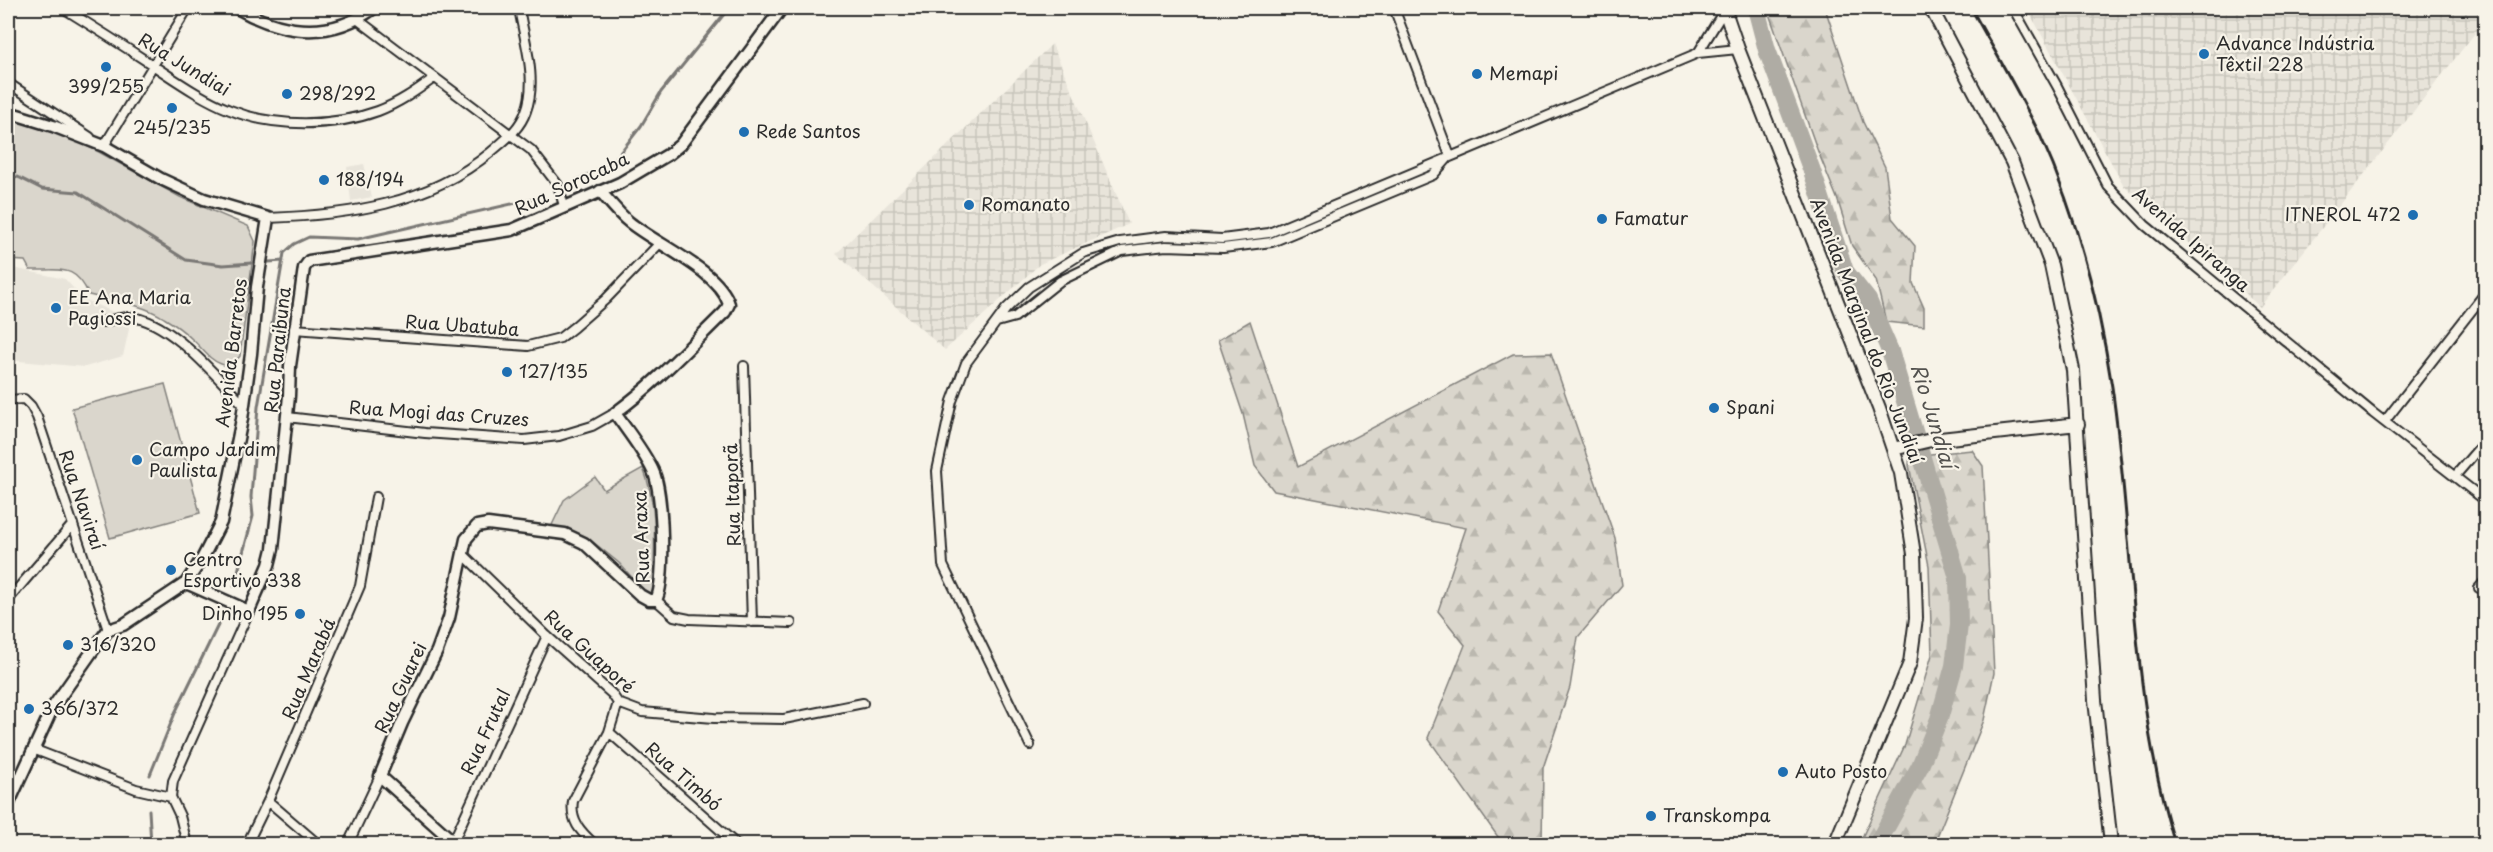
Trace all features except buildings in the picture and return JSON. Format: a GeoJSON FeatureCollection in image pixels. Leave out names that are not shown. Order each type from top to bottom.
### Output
{"type":"FeatureCollection","features":[{"type":"Feature","properties":{"kind":"main road","name":"Avenida Marginal do Rio Jundiaí"},"geometry":{"type":"LineString","coordinates":[[1725,8],[1738,50],[1898,447],[1914,554],[1916,618],[1910,663],[1834,844]]}},
{"type":"Feature","properties":{"kind":"main road"},"geometry":{"type":"LineString","coordinates":[[1931,8],[2012,162],[2051,265],[2073,370],[2095,700],[2111,844]]}},
{"type":"Feature","properties":{"kind":"main road"},"geometry":{"type":"LineString","coordinates":[[1898,447],[1931,440],[2078,424]]}},
{"type":"Feature","properties":{"kind":"street","name":"Rua Jundiai"},"geometry":{"type":"LineString","coordinates":[[63,8],[192,91],[231,111],[264,120],[306,123],[341,120],[378,111],[410,95],[434,78]]}},
{"type":"Feature","properties":{"kind":"street"},"geometry":{"type":"LineString","coordinates":[[104,146],[188,8]]}},
{"type":"Feature","properties":{"kind":"street"},"geometry":{"type":"LineString","coordinates":[[237,8],[261,21],[280,27],[303,30],[327,29],[357,19],[374,8]]}},
{"type":"Feature","properties":{"kind":"street"},"geometry":{"type":"LineString","coordinates":[[8,83],[104,146],[161,179],[204,199],[268,218],[325,216],[373,208],[434,188],[459,174],[512,134],[521,123],[527,109],[530,90],[529,64],[519,8]]}},
{"type":"Feature","properties":{"kind":"street","name":"Rua Sorocaba"},"geometry":{"type":"LineString","coordinates":[[304,268],[309,261],[315,259],[512,230],[646,168],[681,144],[783,8]]}},
{"type":"Feature","properties":{"kind":"street"},"geometry":{"type":"LineString","coordinates":[[1394,8],[1450,156]]}},
{"type":"Feature","properties":{"kind":"street"},"geometry":{"type":"LineString","coordinates":[[1698,53],[1725,8]]}},
{"type":"Feature","properties":{"kind":"street","name":"Avenida Ipiranga"},"geometry":{"type":"LineString","coordinates":[[2013,8],[2057,86],[2108,186],[2145,225],[2486,501]]}},
{"type":"Feature","properties":{"kind":"street"},"geometry":{"type":"LineString","coordinates":[[357,19],[512,134],[542,162],[558,185],[564,206]]}},
{"type":"Feature","properties":{"kind":"street"},"geometry":{"type":"LineString","coordinates":[[1030,745],[943,566],[938,471],[952,401],[966,363],[996,322],[1029,287],[1083,253],[1120,242],[1166,236],[1222,239],[1269,233],[1698,53],[1738,50]]}},
{"type":"Feature","properties":{"kind":"street"},"geometry":{"type":"LineString","coordinates":[[8,112],[53,126],[104,146]]}},
{"type":"Feature","properties":{"kind":"street"},"geometry":{"type":"LineString","coordinates":[[996,322],[1015,317],[1060,280],[1122,252],[1166,246],[1223,248],[1272,242],[1433,175],[1450,156]]}},
{"type":"Feature","properties":{"kind":"street"},"geometry":{"type":"LineString","coordinates":[[600,191],[629,222],[660,243]]}},
{"type":"Feature","properties":{"kind":"street","name":"Avenida Barretos"},"geometry":{"type":"LineString","coordinates":[[8,805],[53,707],[108,630],[123,625],[186,583],[202,559],[221,522],[244,405],[257,286],[268,218]]}},
{"type":"Feature","properties":{"kind":"street","name":"Rua Mogi das Cruzes"},"geometry":{"type":"LineString","coordinates":[[287,417],[425,433],[525,440],[559,436],[592,426],[636,398],[725,312],[729,304],[725,292],[711,278],[660,243]]}},
{"type":"Feature","properties":{"kind":"street","name":"Rua Ubatuba"},"geometry":{"type":"LineString","coordinates":[[294,329],[528,346],[560,338],[606,299],[660,243]]}},
{"type":"Feature","properties":{"kind":"street","name":"Rua Paraibuna"},"geometry":{"type":"LineString","coordinates":[[249,611],[270,565],[273,549],[294,329],[304,268]]}},
{"type":"Feature","properties":{"kind":"street"},"geometry":{"type":"LineString","coordinates":[[2385,421],[2486,292]]}},
{"type":"Feature","properties":{"kind":"street"},"geometry":{"type":"LineString","coordinates":[[102,322],[130,317],[159,327],[194,353],[244,405]]}},
{"type":"Feature","properties":{"kind":"street","name":"Rua Itaporã"},"geometry":{"type":"LineString","coordinates":[[744,366],[752,622]]}},
{"type":"Feature","properties":{"kind":"street","name":"Rua Naviraí"},"geometry":{"type":"LineString","coordinates":[[8,400],[24,399],[31,406],[108,630]]}},
{"type":"Feature","properties":{"kind":"street","name":"Rua Araxa"},"geometry":{"type":"LineString","coordinates":[[615,413],[655,473],[659,495],[662,578],[660,593],[656,600]]}},
{"type":"Feature","properties":{"kind":"street"},"geometry":{"type":"LineString","coordinates":[[2455,476],[2486,440]]}},
{"type":"Feature","properties":{"kind":"street","name":"Rua Marabá"},"geometry":{"type":"LineString","coordinates":[[247,844],[268,801],[360,586],[376,498]]}},
{"type":"Feature","properties":{"kind":"street"},"geometry":{"type":"LineString","coordinates":[[8,600],[73,524]]}},
{"type":"Feature","properties":{"kind":"street","name":"Rua Guarei"},"geometry":{"type":"LineString","coordinates":[[348,844],[437,651],[448,618],[466,539],[477,526],[489,524],[565,534],[584,543],[640,595],[649,600],[656,600]]}},
{"type":"Feature","properties":{"kind":"street","name":"Rua Guaporé"},"geometry":{"type":"LineString","coordinates":[[462,554],[547,636],[612,693],[618,703],[642,712],[676,716],[784,718],[862,703]]}},
{"type":"Feature","properties":{"kind":"street"},"geometry":{"type":"LineString","coordinates":[[2479,588],[2486,580]]}},
{"type":"Feature","properties":{"kind":"street"},"geometry":{"type":"LineString","coordinates":[[186,583],[249,611],[173,781],[171,797],[180,816],[187,844]]}},
{"type":"Feature","properties":{"kind":"street"},"geometry":{"type":"LineString","coordinates":[[656,600],[674,616],[689,619],[791,623]]}},
{"type":"Feature","properties":{"kind":"street","name":"Rua Frutal"},"geometry":{"type":"LineString","coordinates":[[454,843],[547,636]]}},
{"type":"Feature","properties":{"kind":"street"},"geometry":{"type":"LineString","coordinates":[[594,844],[577,827],[572,812],[573,801],[609,732],[618,703]]}},
{"type":"Feature","properties":{"kind":"street","name":"Rua Timbó"},"geometry":{"type":"LineString","coordinates":[[609,732],[736,844]]}},
{"type":"Feature","properties":{"kind":"street"},"geometry":{"type":"LineString","coordinates":[[33,749],[136,789],[171,797]]}},
{"type":"Feature","properties":{"kind":"street"},"geometry":{"type":"LineString","coordinates":[[380,776],[454,843]]}},
{"type":"Feature","properties":{"kind":"street"},"geometry":{"type":"LineString","coordinates":[[268,801],[318,844]]}},
{"type":"Feature","properties":{"kind":"shaded area"},"geometry":{"type":"Polygon","coordinates":[[[2027,8],[2485,8],[2486,19],[2260,307],[2124,186],[2027,8]]]}},
{"type":"Feature","properties":{"kind":"shaded area","name":"Romanato"},"geometry":{"type":"Polygon","coordinates":[[[1052,44],[1129,224],[1040,264],[945,350],[836,254],[1052,44]]]}},
{"type":"Feature","properties":{"kind":"shaded area"},"geometry":{"type":"Polygon","coordinates":[[[364,164],[372,197],[351,201],[347,167],[364,164]]]}},
{"type":"Feature","properties":{"kind":"shaded area","name":"EE Ana Maria Pagiossi"},"geometry":{"type":"Polygon","coordinates":[[[8,267],[65,279],[83,299],[127,318],[129,329],[123,356],[85,367],[8,360],[8,267]]]}},
{"type":"Feature","properties":{"kind":"green space"},"geometry":{"type":"Polygon","coordinates":[[[1767,8],[1825,8],[1863,122],[1885,167],[1892,218],[1915,246],[1913,283],[1924,308],[1924,326],[1886,322],[1876,280],[1852,246],[1837,198],[1817,149],[1767,8]]]}},
{"type":"Feature","properties":{"kind":"green space"},"geometry":{"type":"Polygon","coordinates":[[[8,119],[62,134],[180,197],[248,226],[255,241],[240,356],[236,360],[227,365],[217,362],[183,331],[147,309],[89,295],[84,285],[72,273],[59,270],[30,270],[25,261],[8,260],[8,119]]]}},
{"type":"Feature","properties":{"kind":"green space"},"geometry":{"type":"Polygon","coordinates":[[[1250,321],[1298,467],[1513,354],[1551,353],[1615,538],[1622,585],[1578,637],[1570,687],[1543,768],[1542,844],[1503,844],[1428,738],[1465,645],[1438,611],[1466,528],[1274,491],[1255,466],[1243,414],[1218,340],[1250,321]]]}},
{"type":"Feature","properties":{"kind":"green space","name":"Campo Jardim Paulista"},"geometry":{"type":"Polygon","coordinates":[[[165,384],[200,513],[110,538],[72,408],[165,384]]]}},
{"type":"Feature","properties":{"kind":"green space"},"geometry":{"type":"Polygon","coordinates":[[[1972,450],[1983,466],[1994,673],[1984,720],[1934,844],[1859,844],[1905,745],[1932,655],[1929,566],[1909,465],[1910,456],[1972,450]]]}},
{"type":"Feature","properties":{"kind":"green space"},"geometry":{"type":"Polygon","coordinates":[[[643,468],[651,498],[654,529],[653,592],[646,593],[619,563],[588,538],[552,525],[564,500],[595,477],[604,490],[643,468]]]}},
{"type":"Feature","properties":{"kind":"waterway"},"geometry":{"type":"LineString","coordinates":[[577,180],[613,162],[641,126],[661,92],[729,8]]}},
{"type":"Feature","properties":{"kind":"waterway","name":"Rio Jundiaí"},"geometry":{"type":"LineString","coordinates":[[1756,8],[1767,50],[1812,171],[1845,271],[1868,300],[1890,351],[1958,578],[1959,625],[1954,666],[1939,719],[1920,766],[1877,844]]}},
{"type":"Feature","properties":{"kind":"waterway"},"geometry":{"type":"LineString","coordinates":[[8,178],[18,177],[42,189],[78,192],[186,260],[223,265],[283,261]]}},
{"type":"Feature","properties":{"kind":"waterway"},"geometry":{"type":"LineString","coordinates":[[234,586],[253,516],[251,497],[258,407],[284,253],[294,244],[309,237],[358,239],[538,198]]}},
{"type":"Feature","properties":{"kind":"waterway"},"geometry":{"type":"LineString","coordinates":[[150,775],[175,713],[222,617]]}},
{"type":"Feature","properties":{"kind":"waterway"},"geometry":{"type":"LineString","coordinates":[[149,810],[151,844]]}},
{"type":"Feature","properties":{"kind":"railway"},"geometry":{"type":"LineString","coordinates":[[1971,8],[2015,87],[2053,165],[2085,258],[2093,290],[2112,387],[2141,676],[2149,733],[2160,789],[2175,844]]}},
{"type":"Feature","properties":{"kind":"place","name":"Advance Indústria Têxtil 228"},"geometry":{"type":"Point","coordinates":[2204,54]}},
{"type":"Feature","properties":{"kind":"place","name":"399/255"},"geometry":{"type":"Point","coordinates":[106,67]}},
{"type":"Feature","properties":{"kind":"place","name":"Memapi"},"geometry":{"type":"Point","coordinates":[1477,74]}},
{"type":"Feature","properties":{"kind":"place","name":"298/292"},"geometry":{"type":"Point","coordinates":[287,94]}},
{"type":"Feature","properties":{"kind":"place","name":"245/235"},"geometry":{"type":"Point","coordinates":[172,108]}},
{"type":"Feature","properties":{"kind":"place","name":"Rede Santos"},"geometry":{"type":"Point","coordinates":[744,132]}},
{"type":"Feature","properties":{"kind":"place","name":"188/194"},"geometry":{"type":"Point","coordinates":[324,180]}},
{"type":"Feature","properties":{"kind":"place","name":"Romanato"},"geometry":{"type":"Point","coordinates":[969,205]}},
{"type":"Feature","properties":{"kind":"place","name":"ITNEROL 472"},"geometry":{"type":"Point","coordinates":[2413,215]}},
{"type":"Feature","properties":{"kind":"place","name":"Famatur"},"geometry":{"type":"Point","coordinates":[1602,219]}},
{"type":"Feature","properties":{"kind":"place","name":"EE Ana Maria Pagiossi"},"geometry":{"type":"Point","coordinates":[56,308]}},
{"type":"Feature","properties":{"kind":"place","name":"127/135"},"geometry":{"type":"Point","coordinates":[507,372]}},
{"type":"Feature","properties":{"kind":"place","name":"Spani"},"geometry":{"type":"Point","coordinates":[1714,408]}},
{"type":"Feature","properties":{"kind":"place","name":"Campo Jardim Paulista"},"geometry":{"type":"Point","coordinates":[137,460]}},
{"type":"Feature","properties":{"kind":"place","name":"Centro Esportivo 338"},"geometry":{"type":"Point","coordinates":[171,570]}},
{"type":"Feature","properties":{"kind":"place","name":"Dinho 195"},"geometry":{"type":"Point","coordinates":[300,614]}},
{"type":"Feature","properties":{"kind":"place","name":"316/320"},"geometry":{"type":"Point","coordinates":[68,645]}},
{"type":"Feature","properties":{"kind":"place","name":"366/372"},"geometry":{"type":"Point","coordinates":[29,709]}},
{"type":"Feature","properties":{"kind":"place","name":"Auto Posto"},"geometry":{"type":"Point","coordinates":[1783,772]}},
{"type":"Feature","properties":{"kind":"place","name":"Transkompa"},"geometry":{"type":"Point","coordinates":[1651,816]}}]}
